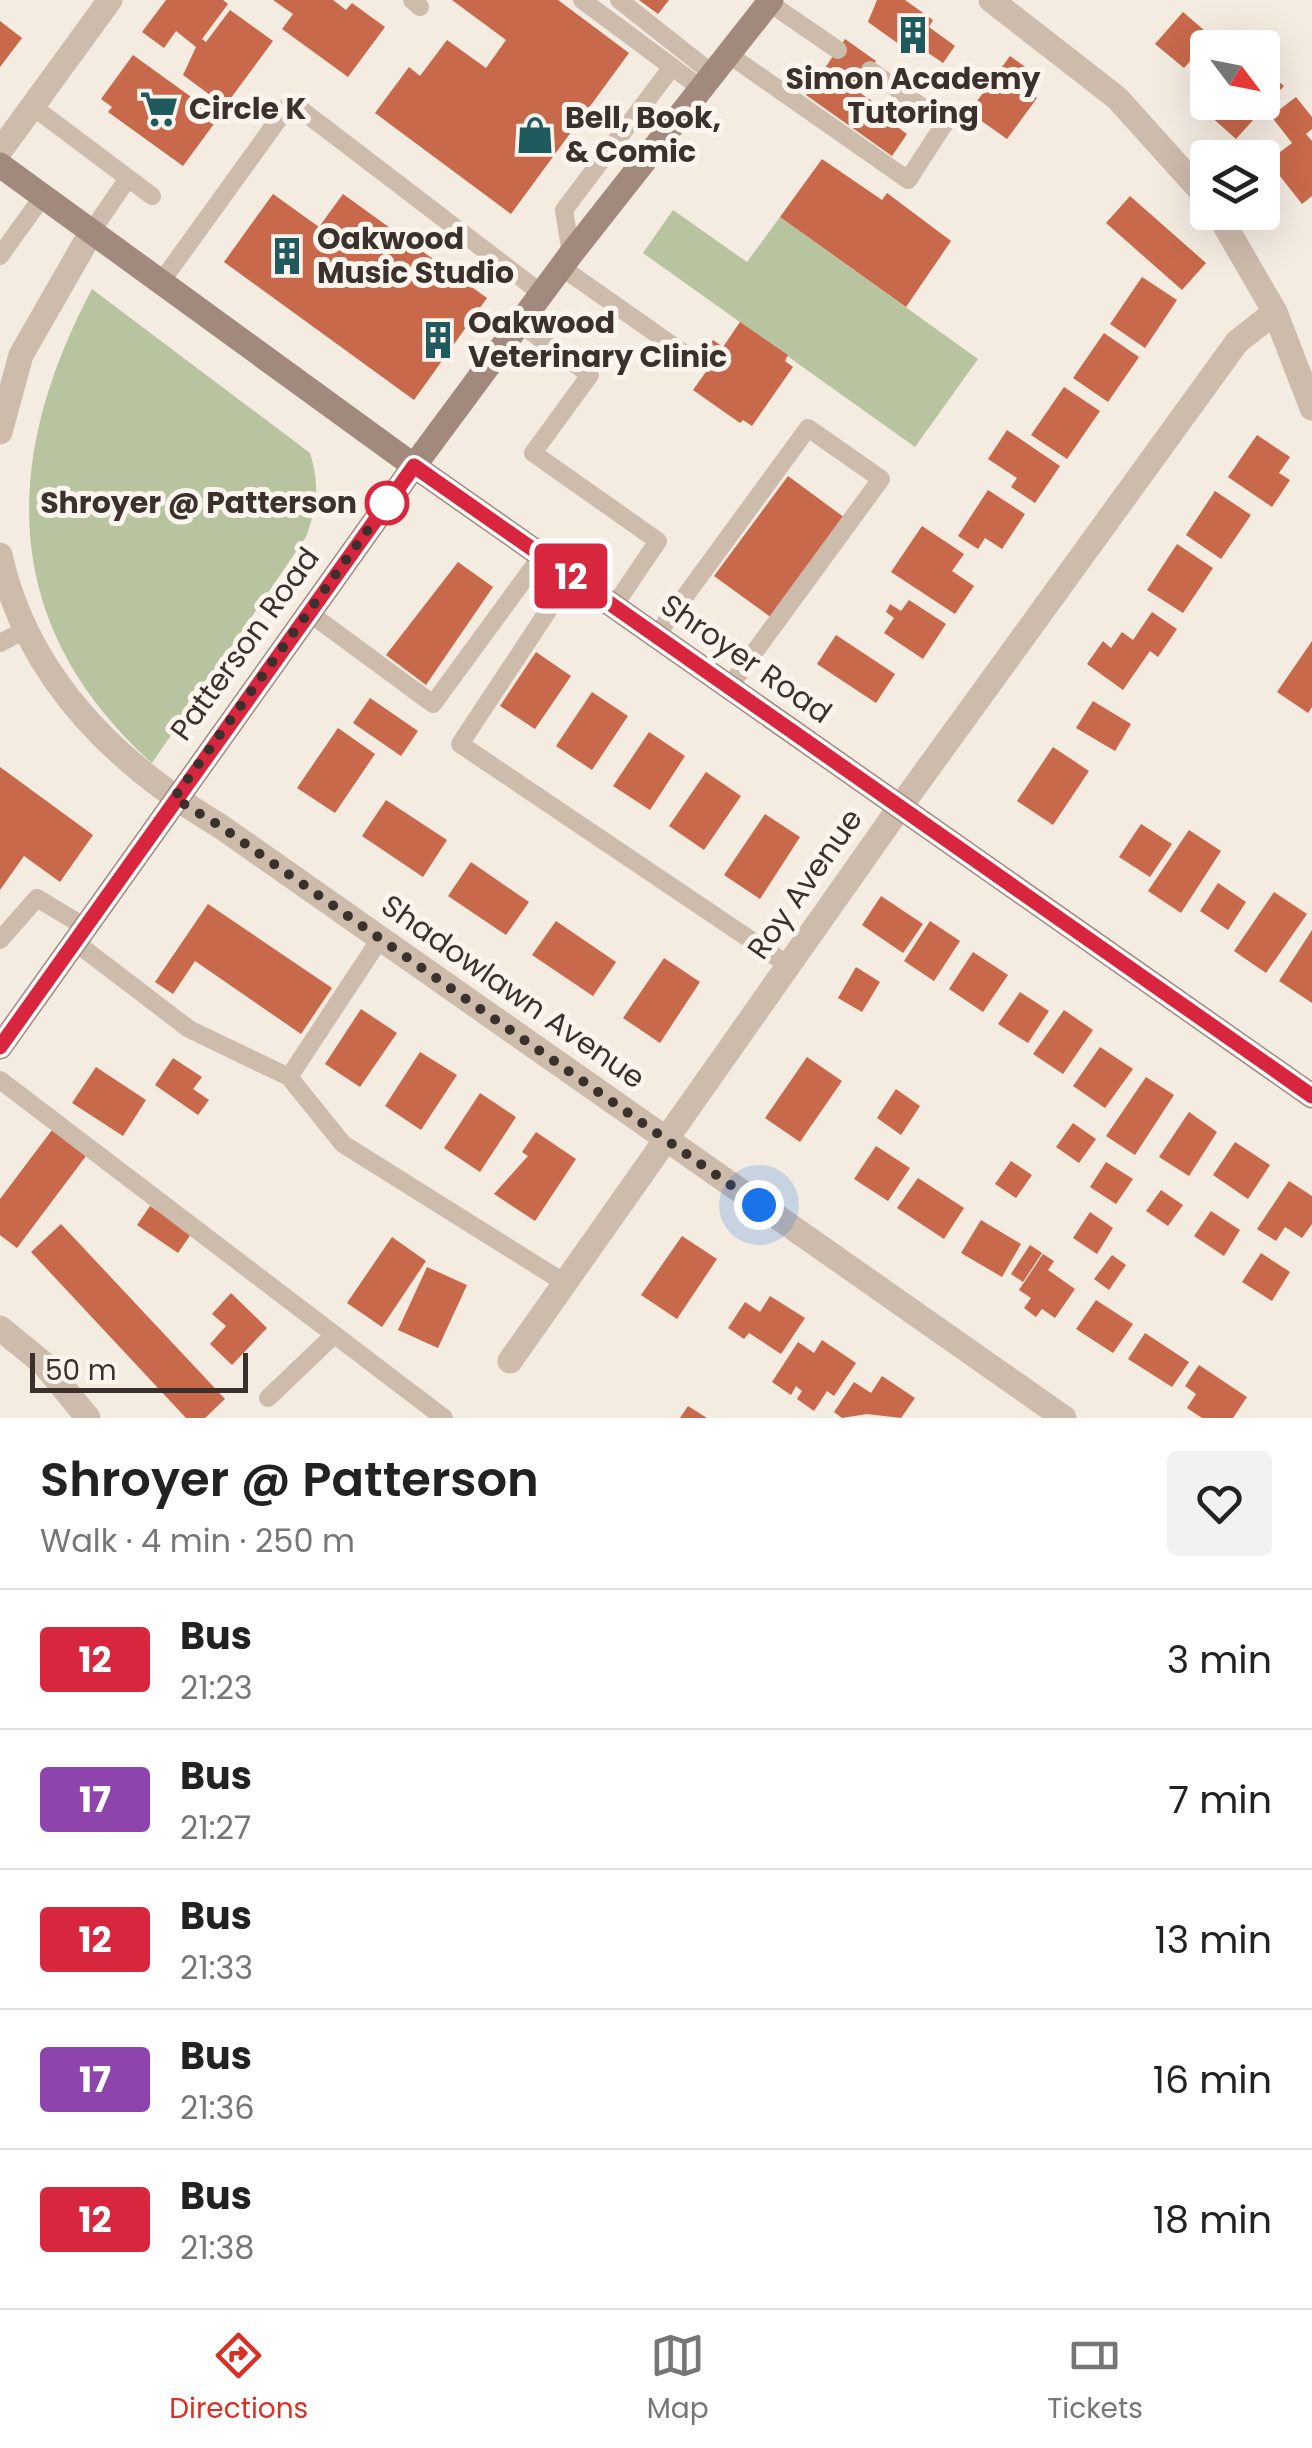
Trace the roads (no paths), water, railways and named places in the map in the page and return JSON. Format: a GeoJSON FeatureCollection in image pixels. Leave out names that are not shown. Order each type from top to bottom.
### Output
{"type":"FeatureCollection","features":[{"type":"Feature","properties":{"kind":"main road","name":"Patterson Road"},"geometry":{"type":"LineString","coordinates":[[0,1047],[414,466],[566,261],[768,1]]}},
{"type":"Feature","properties":{"kind":"main road","name":"Shroyer Road"},"geometry":{"type":"LineString","coordinates":[[0,165],[414,466],[1312,1096]]}},
{"type":"Feature","properties":{"kind":"street"},"geometry":{"type":"LineString","coordinates":[[0,151],[110,0]]}},
{"type":"Feature","properties":{"kind":"street"},"geometry":{"type":"LineString","coordinates":[[991,0],[1116,98],[1190,179]]}},
{"type":"Feature","properties":{"kind":"street"},"geometry":{"type":"LineString","coordinates":[[0,432],[6,378],[92,230]]}},
{"type":"Feature","properties":{"kind":"street"},"geometry":{"type":"LineString","coordinates":[[1227,230],[1275,312],[1312,408]]}},
{"type":"Feature","properties":{"kind":"street","name":"Roy Avenue"},"geometry":{"type":"LineString","coordinates":[[510,1361],[900,807],[1237,342],[1275,312]]}},
{"type":"Feature","properties":{"kind":"street","name":"Shadowlawn Avenue"},"geometry":{"type":"LineString","coordinates":[[1,561],[26,630],[66,698],[96,731],[174,798],[1064,1418]]}},
{"type":"Feature","properties":{"kind":"street"},"geometry":{"type":"LineString","coordinates":[[0,1328],[44,1364],[88,1418]]}},
{"type":"Feature","properties":{"kind":"lane"},"geometry":{"type":"LineString","coordinates":[[582,0],[672,67],[715,72]]}},
{"type":"Feature","properties":{"kind":"lane"},"geometry":{"type":"LineString","coordinates":[[619,0],[715,72],[908,180],[945,123],[870,70]]}},
{"type":"Feature","properties":{"kind":"lane"},"geometry":{"type":"LineString","coordinates":[[768,1],[838,50]]}},
{"type":"Feature","properties":{"kind":"lane"},"geometry":{"type":"LineString","coordinates":[[672,67],[564,210],[566,261],[695,361]]}},
{"type":"Feature","properties":{"kind":"lane"},"geometry":{"type":"LineString","coordinates":[[161,282],[291,102],[542,293]]}},
{"type":"Feature","properties":{"kind":"lane"},"geometry":{"type":"LineString","coordinates":[[32,106],[152,196]]}},
{"type":"Feature","properties":{"kind":"lane"},"geometry":{"type":"LineString","coordinates":[[92,230],[128,178]]}},
{"type":"Feature","properties":{"kind":"lane"},"geometry":{"type":"LineString","coordinates":[[0,256],[43,196]]}},
{"type":"Feature","properties":{"kind":"lane"},"geometry":{"type":"LineString","coordinates":[[519,324],[590,375],[533,453],[658,541],[614,606]]}},
{"type":"Feature","properties":{"kind":"lane"},"geometry":{"type":"LineString","coordinates":[[656,636],[808,428],[881,479],[729,687]]}},
{"type":"Feature","properties":{"kind":"lane"},"geometry":{"type":"LineString","coordinates":[[308,612],[432,704],[542,555]]}},
{"type":"Feature","properties":{"kind":"lane"},"geometry":{"type":"LineString","coordinates":[[571,576],[460,744],[788,965]]}},
{"type":"Feature","properties":{"kind":"lane"},"geometry":{"type":"LineString","coordinates":[[0,643],[26,630]]}},
{"type":"Feature","properties":{"kind":"lane"},"geometry":{"type":"LineString","coordinates":[[0,940],[38,898],[189,1029],[289,1077],[343,1144],[564,1284]]}},
{"type":"Feature","properties":{"kind":"lane"},"geometry":{"type":"LineString","coordinates":[[289,1077],[380,939]]}},
{"type":"Feature","properties":{"kind":"lane"},"geometry":{"type":"LineString","coordinates":[[0,1080],[444,1418]]}},
{"type":"Feature","properties":{"kind":"lane"},"geometry":{"type":"LineString","coordinates":[[268,1398],[334,1335]]}},
{"type":"Feature","properties":{"kind":"place","name":"Simon Academy Tutoring"},"geometry":{"type":"Point","coordinates":[913,35]}},
{"type":"Feature","properties":{"kind":"place","name":"Circle K"},"geometry":{"type":"Point","coordinates":[159,109]}},
{"type":"Feature","properties":{"kind":"place","name":"Bell, Book, & Comic"},"geometry":{"type":"Point","coordinates":[535,135]}},
{"type":"Feature","properties":{"kind":"place","name":"Oakwood Music Studio"},"geometry":{"type":"Point","coordinates":[287,256]}},
{"type":"Feature","properties":{"kind":"place","name":"Oakwood Veterinary Clinic"},"geometry":{"type":"Point","coordinates":[438,340]}},
{"type":"Feature","properties":{"kind":"place","name":"Shroyer @ Patterson"},"geometry":{"type":"Point","coordinates":[387,503]}}]}
